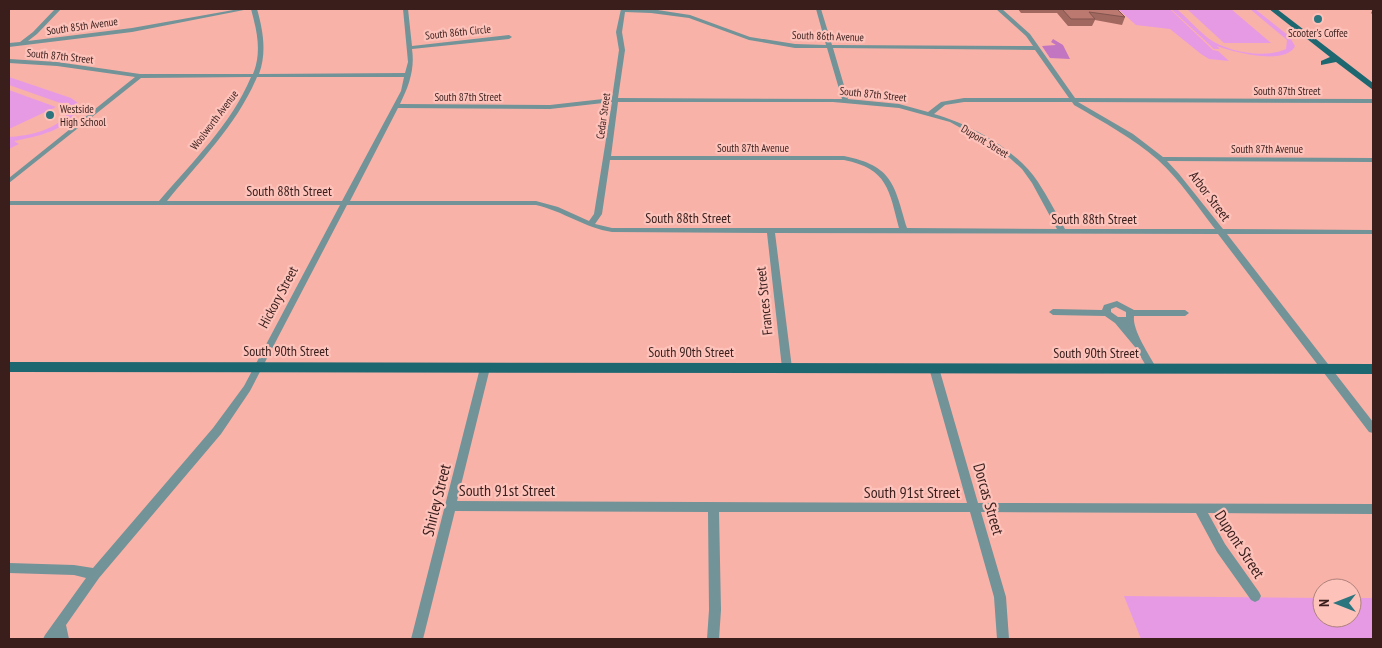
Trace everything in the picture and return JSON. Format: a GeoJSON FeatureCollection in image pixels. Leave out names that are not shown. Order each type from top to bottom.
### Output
{"type":"FeatureCollection","features":[{"type":"Feature","properties":{"kind":"main road"},"geometry":{"type":"LineString","coordinates":[[1273,9],[1373,87]]}},
{"type":"Feature","properties":{"kind":"main road"},"geometry":{"type":"LineString","coordinates":[[1284,9],[1373,77]]}},
{"type":"Feature","properties":{"kind":"main road"},"geometry":{"type":"LineString","coordinates":[[1324,63],[1332,61],[1335,56]]}},
{"type":"Feature","properties":{"kind":"main road","name":"South 90th Street"},"geometry":{"type":"LineString","coordinates":[[9,367],[1373,369]]}},
{"type":"Feature","properties":{"kind":"street"},"geometry":{"type":"LineString","coordinates":[[9,51],[32,36],[58,9]]}},
{"type":"Feature","properties":{"kind":"street","name":"South 85th Avenue"},"geometry":{"type":"LineString","coordinates":[[9,45],[132,30],[246,9]]}},
{"type":"Feature","properties":{"kind":"street","name":"Woolworth Avenue"},"geometry":{"type":"LineString","coordinates":[[161,203],[237,110],[256,75],[261,57],[261,40],[254,9]]}},
{"type":"Feature","properties":{"kind":"street","name":"Hickory Street"},"geometry":{"type":"LineString","coordinates":[[49,639],[95,574],[217,431],[240,399],[258,368],[397,106],[409,75],[409,48],[405,9]]}},
{"type":"Feature","properties":{"kind":"street"},"geometry":{"type":"LineString","coordinates":[[819,9],[845,100]]}},
{"type":"Feature","properties":{"kind":"street","name":"Arbor Street"},"geometry":{"type":"LineString","coordinates":[[999,9],[1021,27],[1080,108],[1131,135],[1161,159],[1177,175],[1373,429]]}},
{"type":"Feature","properties":{"kind":"street","name":"South 86th Avenue"},"geometry":{"type":"LineString","coordinates":[[623,10],[658,12],[690,17],[738,35],[777,44],[830,48],[1037,48]]}},
{"type":"Feature","properties":{"kind":"street","name":"Cedar Street"},"geometry":{"type":"LineString","coordinates":[[591,224],[598,214],[607,158],[622,50],[619,32],[623,10]]}},
{"type":"Feature","properties":{"kind":"street","name":"South 86th Circle"},"geometry":{"type":"LineString","coordinates":[[409,48],[508,37]]}},
{"type":"Feature","properties":{"kind":"street","name":"South 87th Street"},"geometry":{"type":"LineString","coordinates":[[9,61],[51,64],[140,76],[409,75]]}},
{"type":"Feature","properties":{"kind":"street"},"geometry":{"type":"LineString","coordinates":[[9,181],[140,76]]}},
{"type":"Feature","properties":{"kind":"street","name":"South 87th Street"},"geometry":{"type":"LineString","coordinates":[[397,106],[550,107],[615,100],[845,100],[888,104],[930,114],[940,105],[956,100],[1373,101]]}},
{"type":"Feature","properties":{"kind":"street","name":"Dupont Street"},"geometry":{"type":"LineString","coordinates":[[930,114],[972,131],[1012,157],[1035,182],[1062,231]]}},
{"type":"Feature","properties":{"kind":"street","name":"South 87th Avenue"},"geometry":{"type":"LineString","coordinates":[[607,158],[844,158],[874,167],[884,175],[890,183],[904,231]]}},
{"type":"Feature","properties":{"kind":"street","name":"South 87th Avenue"},"geometry":{"type":"LineString","coordinates":[[1161,159],[1373,160]]}},
{"type":"Feature","properties":{"kind":"street","name":"South 88th Street"},"geometry":{"type":"LineString","coordinates":[[9,203],[536,204],[548,206],[591,224],[612,230],[1373,232]]}},
{"type":"Feature","properties":{"kind":"street","name":"Frances Street"},"geometry":{"type":"LineString","coordinates":[[772,230],[787,368]]}},
{"type":"Feature","properties":{"kind":"street"},"geometry":{"type":"LineString","coordinates":[[1107,313],[1107,307],[1114,304],[1124,307],[1130,316],[1139,345],[1152,369]]}},
{"type":"Feature","properties":{"kind":"street"},"geometry":{"type":"LineString","coordinates":[[1053,312],[1107,313],[1118,320],[1139,345]]}},
{"type":"Feature","properties":{"kind":"street"},"geometry":{"type":"LineString","coordinates":[[1118,320],[1130,316],[1185,313]]}},
{"type":"Feature","properties":{"kind":"street","name":"Shirley Street"},"geometry":{"type":"LineString","coordinates":[[417,639],[486,368]]}},
{"type":"Feature","properties":{"kind":"street","name":"Dorcas Street"},"geometry":{"type":"LineString","coordinates":[[934,368],[976,508],[1000,597],[1003,639]]}},
{"type":"Feature","properties":{"kind":"street","name":"South 91st Street"},"geometry":{"type":"LineString","coordinates":[[450,506],[1373,509]]}},
{"type":"Feature","properties":{"kind":"street"},"geometry":{"type":"LineString","coordinates":[[713,508],[715,610],[713,639]]}},
{"type":"Feature","properties":{"kind":"street","name":"Dupont Street"},"geometry":{"type":"LineString","coordinates":[[1199,508],[1221,548],[1255,596]]}},
{"type":"Feature","properties":{"kind":"street"},"geometry":{"type":"LineString","coordinates":[[9,568],[74,570],[95,574]]}},
{"type":"Feature","properties":{"kind":"street"},"geometry":{"type":"LineString","coordinates":[[60,624],[64,639]]}},
{"type":"Feature","properties":{"kind":"shaded area"},"geometry":{"type":"Polygon","coordinates":[[[1118,9],[1170,9],[1213,50],[1218,51],[1229,61],[1209,59],[1170,29],[1136,25],[1118,9]]]}},
{"type":"Feature","properties":{"kind":"shaded area"},"geometry":{"type":"Polygon","coordinates":[[[1171,9],[1177,9],[1208,38],[1225,47],[1257,54],[1286,49],[1287,40],[1250,9],[1255,9],[1289,36],[1295,46],[1290,52],[1271,56],[1246,54],[1217,46],[1220,49],[1214,49],[1171,9]]]}},
{"type":"Feature","properties":{"kind":"shaded area"},"geometry":{"type":"Polygon","coordinates":[[[1187,9],[1231,9],[1271,43],[1224,43],[1187,9]]]}},
{"type":"Feature","properties":{"kind":"shaded area"},"geometry":{"type":"Polygon","coordinates":[[[1053,39],[1063,45],[1070,59],[1050,58],[1042,46],[1056,45],[1051,42],[1053,39]]]}},
{"type":"Feature","properties":{"kind":"shaded area"},"geometry":{"type":"Polygon","coordinates":[[[9,77],[71,98],[78,103],[79,109],[74,116],[59,127],[41,135],[14,141],[19,144],[9,149],[9,137],[50,128],[64,118],[68,112],[63,104],[9,85],[9,77]]]}},
{"type":"Feature","properties":{"kind":"shaded area"},"geometry":{"type":"Polygon","coordinates":[[[9,90],[56,107],[9,129],[9,90]]]}},
{"type":"Feature","properties":{"kind":"shaded area"},"geometry":{"type":"Polygon","coordinates":[[[1124,596],[1312,598],[1312,628],[1362,628],[1362,598],[1373,598],[1373,639],[1141,639],[1124,596]]]}},
{"type":"Feature","properties":{"kind":"building"},"geometry":{"type":"Polygon","coordinates":[[[1062,9],[1117,9],[1125,17],[1089,12],[1095,19],[1071,19],[1062,9]]]}},
{"type":"Feature","properties":{"kind":"place","name":"Scooter's Coffee"},"geometry":{"type":"Point","coordinates":[1318,19]}},
{"type":"Feature","properties":{"kind":"place","name":"Westside High School"},"geometry":{"type":"Point","coordinates":[50,115]}}]}
